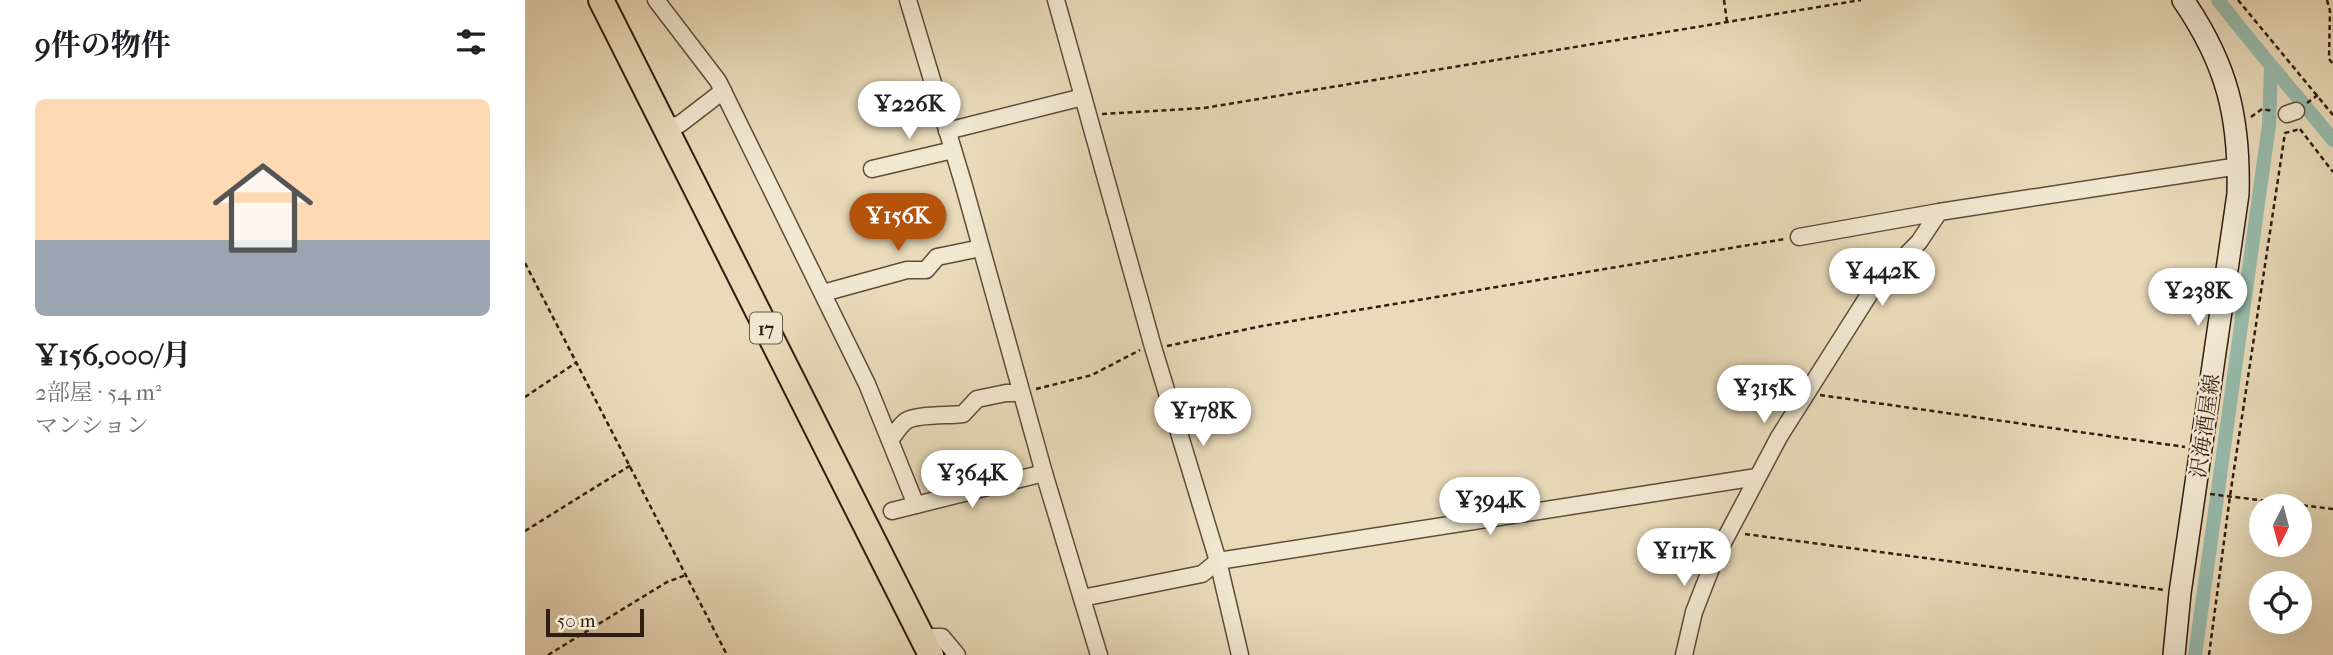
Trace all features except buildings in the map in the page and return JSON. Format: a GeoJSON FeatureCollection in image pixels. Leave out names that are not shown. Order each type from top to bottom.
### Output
{"type":"FeatureCollection","features":[{"type":"Feature","properties":{"kind":"main road","name":"17"},"geometry":{"type":"LineString","coordinates":[[601,0],[926,646]]}},
{"type":"Feature","properties":{"kind":"main road","name":"沢海酒屋線"},"geometry":{"type":"LineString","coordinates":[[2174,655],[2180,593],[2238,194],[2239,166],[2236,127],[2225,77],[2204,30],[2183,0]]}},
{"type":"Feature","properties":{"kind":"street"},"geometry":{"type":"LineString","coordinates":[[656,0],[723,91],[823,293],[891,439],[916,505]]}},
{"type":"Feature","properties":{"kind":"street"},"geometry":{"type":"LineString","coordinates":[[908,0],[1099,655]]}},
{"type":"Feature","properties":{"kind":"street"},"geometry":{"type":"LineString","coordinates":[[1056,0],[1153,347],[1218,561],[1240,655]]}},
{"type":"Feature","properties":{"kind":"street"},"geometry":{"type":"LineString","coordinates":[[665,128],[680,124],[723,91]]}},
{"type":"Feature","properties":{"kind":"street"},"geometry":{"type":"LineString","coordinates":[[947,131],[1083,97]]}},
{"type":"Feature","properties":{"kind":"street"},"geometry":{"type":"LineString","coordinates":[[872,169],[953,150]]}},
{"type":"Feature","properties":{"kind":"street"},"geometry":{"type":"LineString","coordinates":[[1798,237],[1939,212],[2239,166]]}},
{"type":"Feature","properties":{"kind":"street"},"geometry":{"type":"LineString","coordinates":[[1684,655],[1694,612],[1715,558],[1757,477],[1872,290],[1919,242],[1939,212]]}},
{"type":"Feature","properties":{"kind":"street"},"geometry":{"type":"LineString","coordinates":[[823,293],[908,270],[926,270],[937,257],[981,248]]}},
{"type":"Feature","properties":{"kind":"street"},"geometry":{"type":"LineString","coordinates":[[891,439],[906,421],[926,416],[963,414],[977,399],[1021,393]]}},
{"type":"Feature","properties":{"kind":"street"},"geometry":{"type":"LineString","coordinates":[[892,512],[1044,473]]}},
{"type":"Feature","properties":{"kind":"street"},"geometry":{"type":"LineString","coordinates":[[1082,598],[1202,575],[1218,561],[1757,477]]}},
{"type":"Feature","properties":{"kind":"street"},"geometry":{"type":"LineString","coordinates":[[926,646],[942,637],[957,655]]}},
{"type":"Feature","properties":{"kind":"path"},"geometry":{"type":"LineString","coordinates":[[1724,0],[1727,22]]}},
{"type":"Feature","properties":{"kind":"path"},"geometry":{"type":"LineString","coordinates":[[1089,115],[1204,108],[1861,0]]}},
{"type":"Feature","properties":{"kind":"path"},"geometry":{"type":"LineString","coordinates":[[2238,0],[2333,115]]}},
{"type":"Feature","properties":{"kind":"path"},"geometry":{"type":"LineString","coordinates":[[2327,0],[2330,11],[2329,59],[2333,64]]}},
{"type":"Feature","properties":{"kind":"path"},"geometry":{"type":"LineString","coordinates":[[2312,99],[2318,95]]}},
{"type":"Feature","properties":{"kind":"path"},"geometry":{"type":"LineString","coordinates":[[2236,127],[2262,109],[2292,112],[2300,129],[2333,172]]}},
{"type":"Feature","properties":{"kind":"path"},"geometry":{"type":"LineString","coordinates":[[2209,655],[2230,496],[2285,133],[2300,129]]}},
{"type":"Feature","properties":{"kind":"path"},"geometry":{"type":"LineString","coordinates":[[1021,393],[1092,375],[1139,351],[1153,347],[1179,345],[1262,326],[1798,237]]}},
{"type":"Feature","properties":{"kind":"path"},"geometry":{"type":"LineString","coordinates":[[525,262],[727,655]]}},
{"type":"Feature","properties":{"kind":"path"},"geometry":{"type":"LineString","coordinates":[[525,397],[577,362]]}},
{"type":"Feature","properties":{"kind":"path"},"geometry":{"type":"LineString","coordinates":[[1807,393],[2202,449]]}},
{"type":"Feature","properties":{"kind":"path"},"geometry":{"type":"LineString","coordinates":[[525,531],[631,466]]}},
{"type":"Feature","properties":{"kind":"path"},"geometry":{"type":"LineString","coordinates":[[2196,492],[2333,509]]}},
{"type":"Feature","properties":{"kind":"path"},"geometry":{"type":"LineString","coordinates":[[1727,535],[1751,534],[2180,593]]}},
{"type":"Feature","properties":{"kind":"path"},"geometry":{"type":"LineString","coordinates":[[548,655],[667,582],[687,575]]}},
{"type":"Feature","properties":{"kind":"waterway"},"geometry":{"type":"LineString","coordinates":[[2218,0],[2333,140]]}},
{"type":"Feature","properties":{"kind":"waterway"},"geometry":{"type":"LineString","coordinates":[[2195,655],[2269,125],[2271,68]]}}]}
